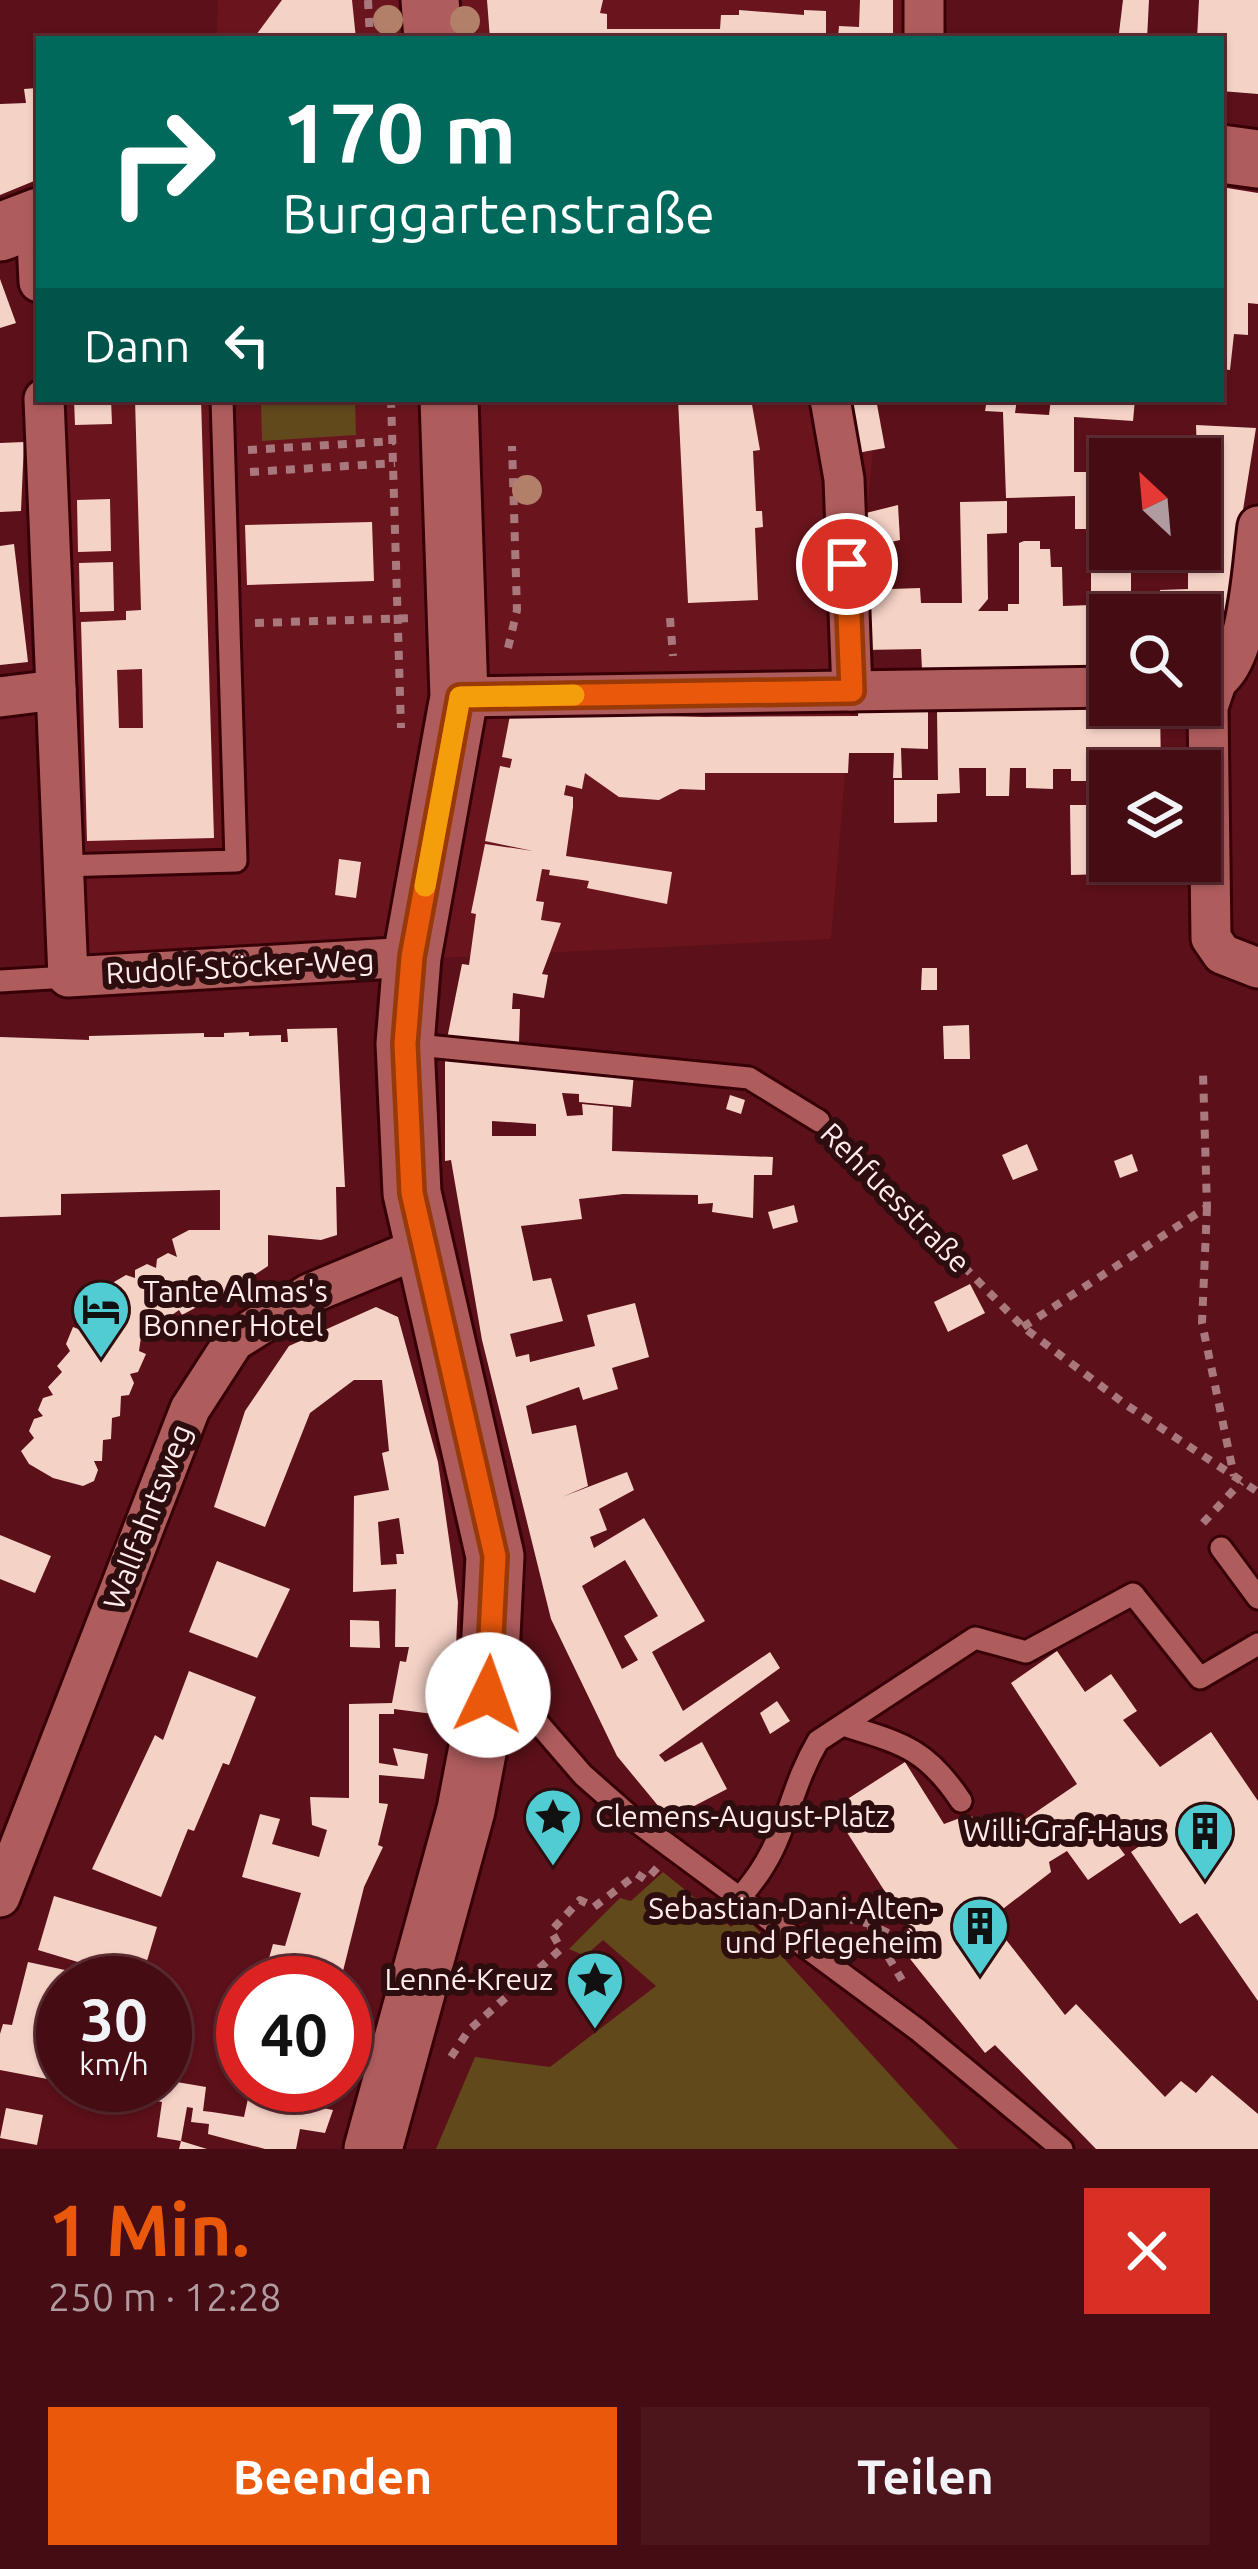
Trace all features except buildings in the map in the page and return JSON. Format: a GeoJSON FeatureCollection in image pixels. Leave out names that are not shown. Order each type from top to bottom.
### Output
{"type":"FeatureCollection","features":[{"type":"Feature","properties":{"kind":"street"},"geometry":{"type":"LineString","coordinates":[[430,0],[433,36]]}},
{"type":"Feature","properties":{"kind":"street"},"geometry":{"type":"LineString","coordinates":[[924,36],[925,0]]}},
{"type":"Feature","properties":{"kind":"street"},"geometry":{"type":"LineString","coordinates":[[1224,154],[1258,159]]}},
{"type":"Feature","properties":{"kind":"street"},"geometry":{"type":"LineString","coordinates":[[25,222],[36,270]]}},
{"type":"Feature","properties":{"kind":"street","name":"Rudolf-Stöcker-Weg"},"geometry":{"type":"LineString","coordinates":[[44,402],[68,977],[412,957]]}},
{"type":"Feature","properties":{"kind":"street"},"geometry":{"type":"LineString","coordinates":[[378,2133],[458,1843],[488,1695],[495,1556],[412,1193],[405,1044],[412,957],[460,697],[449,402]]}},
{"type":"Feature","properties":{"kind":"street"},"geometry":{"type":"LineString","coordinates":[[831,402],[844,479],[852,691]]}},
{"type":"Feature","properties":{"kind":"street"},"geometry":{"type":"LineString","coordinates":[[1221,680],[1228,676],[1239,652],[1258,526]]}},
{"type":"Feature","properties":{"kind":"street"},"geometry":{"type":"LineString","coordinates":[[460,697],[1089,687]]}},
{"type":"Feature","properties":{"kind":"street"},"geometry":{"type":"LineString","coordinates":[[0,698],[56,690]]}},
{"type":"Feature","properties":{"kind":"street"},"geometry":{"type":"LineString","coordinates":[[1208,726],[1211,938],[1222,955],[1258,968]]}},
{"type":"Feature","properties":{"kind":"street","name":"Wallfahrtsweg"},"geometry":{"type":"LineString","coordinates":[[0,1897],[190,1409],[234,1341],[309,1294],[422,1247]]}},
{"type":"Feature","properties":{"kind":"lane"},"geometry":{"type":"LineString","coordinates":[[60,866],[236,861],[222,402]]}},
{"type":"Feature","properties":{"kind":"lane","name":"Rudolf-Stöcker-Weg"},"geometry":{"type":"LineString","coordinates":[[0,981],[68,977]]}},
{"type":"Feature","properties":{"kind":"lane","name":"Rehfuesstraße"},"geometry":{"type":"LineString","coordinates":[[405,1044],[749,1078],[819,1121]]}},
{"type":"Feature","properties":{"kind":"lane"},"geometry":{"type":"LineString","coordinates":[[1221,1549],[1258,1598]]}},
{"type":"Feature","properties":{"kind":"lane"},"geometry":{"type":"LineString","coordinates":[[741,1896],[769,1866],[802,1768],[818,1741],[976,1638],[1026,1652],[1133,1594],[1200,1678],[1258,1644]]}},
{"type":"Feature","properties":{"kind":"lane"},"geometry":{"type":"LineString","coordinates":[[488,1695],[526,1709],[584,1775],[674,1849],[918,2030],[1062,2149]]}},
{"type":"Feature","properties":{"kind":"lane"},"geometry":{"type":"LineString","coordinates":[[843,1724],[915,1748],[940,1768],[961,1801]]}},
{"type":"Feature","properties":{"kind":"path"},"geometry":{"type":"LineString","coordinates":[[368,0],[370,36]]}},
{"type":"Feature","properties":{"kind":"path"},"geometry":{"type":"LineString","coordinates":[[230,624],[396,619],[391,402]]}},
{"type":"Feature","properties":{"kind":"path"},"geometry":{"type":"LineString","coordinates":[[223,463],[393,441]]}},
{"type":"Feature","properties":{"kind":"path"},"geometry":{"type":"LineString","coordinates":[[505,662],[518,610],[512,446]]}},
{"type":"Feature","properties":{"kind":"path"},"geometry":{"type":"LineString","coordinates":[[223,463],[395,463]]}},
{"type":"Feature","properties":{"kind":"path"},"geometry":{"type":"LineString","coordinates":[[670,618],[674,664]]}},
{"type":"Feature","properties":{"kind":"path"},"geometry":{"type":"LineString","coordinates":[[1203,1073],[1207,1207],[1202,1323],[1238,1479],[1202,1522],[1221,1549]]}},
{"type":"Feature","properties":{"kind":"path","name":"Rehfuesstraße"},"geometry":{"type":"LineString","coordinates":[[819,1121],[880,1174],[1023,1327],[1258,1492]]}},
{"type":"Feature","properties":{"kind":"path"},"geometry":{"type":"LineString","coordinates":[[1023,1327],[1207,1207]]}},
{"type":"Feature","properties":{"kind":"path"},"geometry":{"type":"LineString","coordinates":[[443,2068],[469,2030],[561,1949],[551,1931],[580,1900],[594,1907],[637,1874],[646,1880],[674,1849]]}},
{"type":"Feature","properties":{"kind":"path"},"geometry":{"type":"LineString","coordinates":[[795,1906],[870,1924],[911,1945]]}},
{"type":"Feature","properties":{"kind":"shaded area"},"geometry":{"type":"Polygon","coordinates":[[[218,0],[911,0],[907,36],[217,36],[218,0]]]}},
{"type":"Feature","properties":{"kind":"shaded area"},"geometry":{"type":"Polygon","coordinates":[[[54,402],[877,402],[831,939],[66,976],[54,402]]]}},
{"type":"Feature","properties":{"kind":"shaded area"},"geometry":{"type":"Polygon","coordinates":[[[261,402],[355,402],[356,435],[262,441],[261,402]]]}},
{"type":"Feature","properties":{"kind":"shaded area"},"geometry":{"type":"Polygon","coordinates":[[[663,1872],[731,1927],[745,1916],[958,2149],[436,2149],[475,2057],[550,2067],[656,1986],[603,1940],[585,1956],[569,1949],[620,1898],[631,1901],[663,1872]]]}},
{"type":"Feature","properties":{"kind":"slow traffic"},"geometry":{"type":"LineString","coordinates":[[425,886],[460,697],[574,695]]}},
{"type":"Feature","properties":{"kind":"place","name":"Tante Almas's Bonner Hotel"},"geometry":{"type":"Point","coordinates":[101,1360]}},
{"type":"Feature","properties":{"kind":"place","name":"Clemens-August-Platz"},"geometry":{"type":"Point","coordinates":[553,1868]}},
{"type":"Feature","properties":{"kind":"place","name":"Willi-Graf-Haus"},"geometry":{"type":"Point","coordinates":[1205,1882]}},
{"type":"Feature","properties":{"kind":"place","name":"Sebastian-Dani-Alten- und Pflegeheim"},"geometry":{"type":"Point","coordinates":[980,1977]}},
{"type":"Feature","properties":{"kind":"place","name":"Lenné-Kreuz"},"geometry":{"type":"Point","coordinates":[595,2031]}},
{"type":"Feature","properties":{"kind":"route"},"geometry":{"type":"LineString","coordinates":[[488,1695],[495,1556],[412,1193],[405,1044],[412,957],[460,697],[852,691],[847,564]]}}]}
